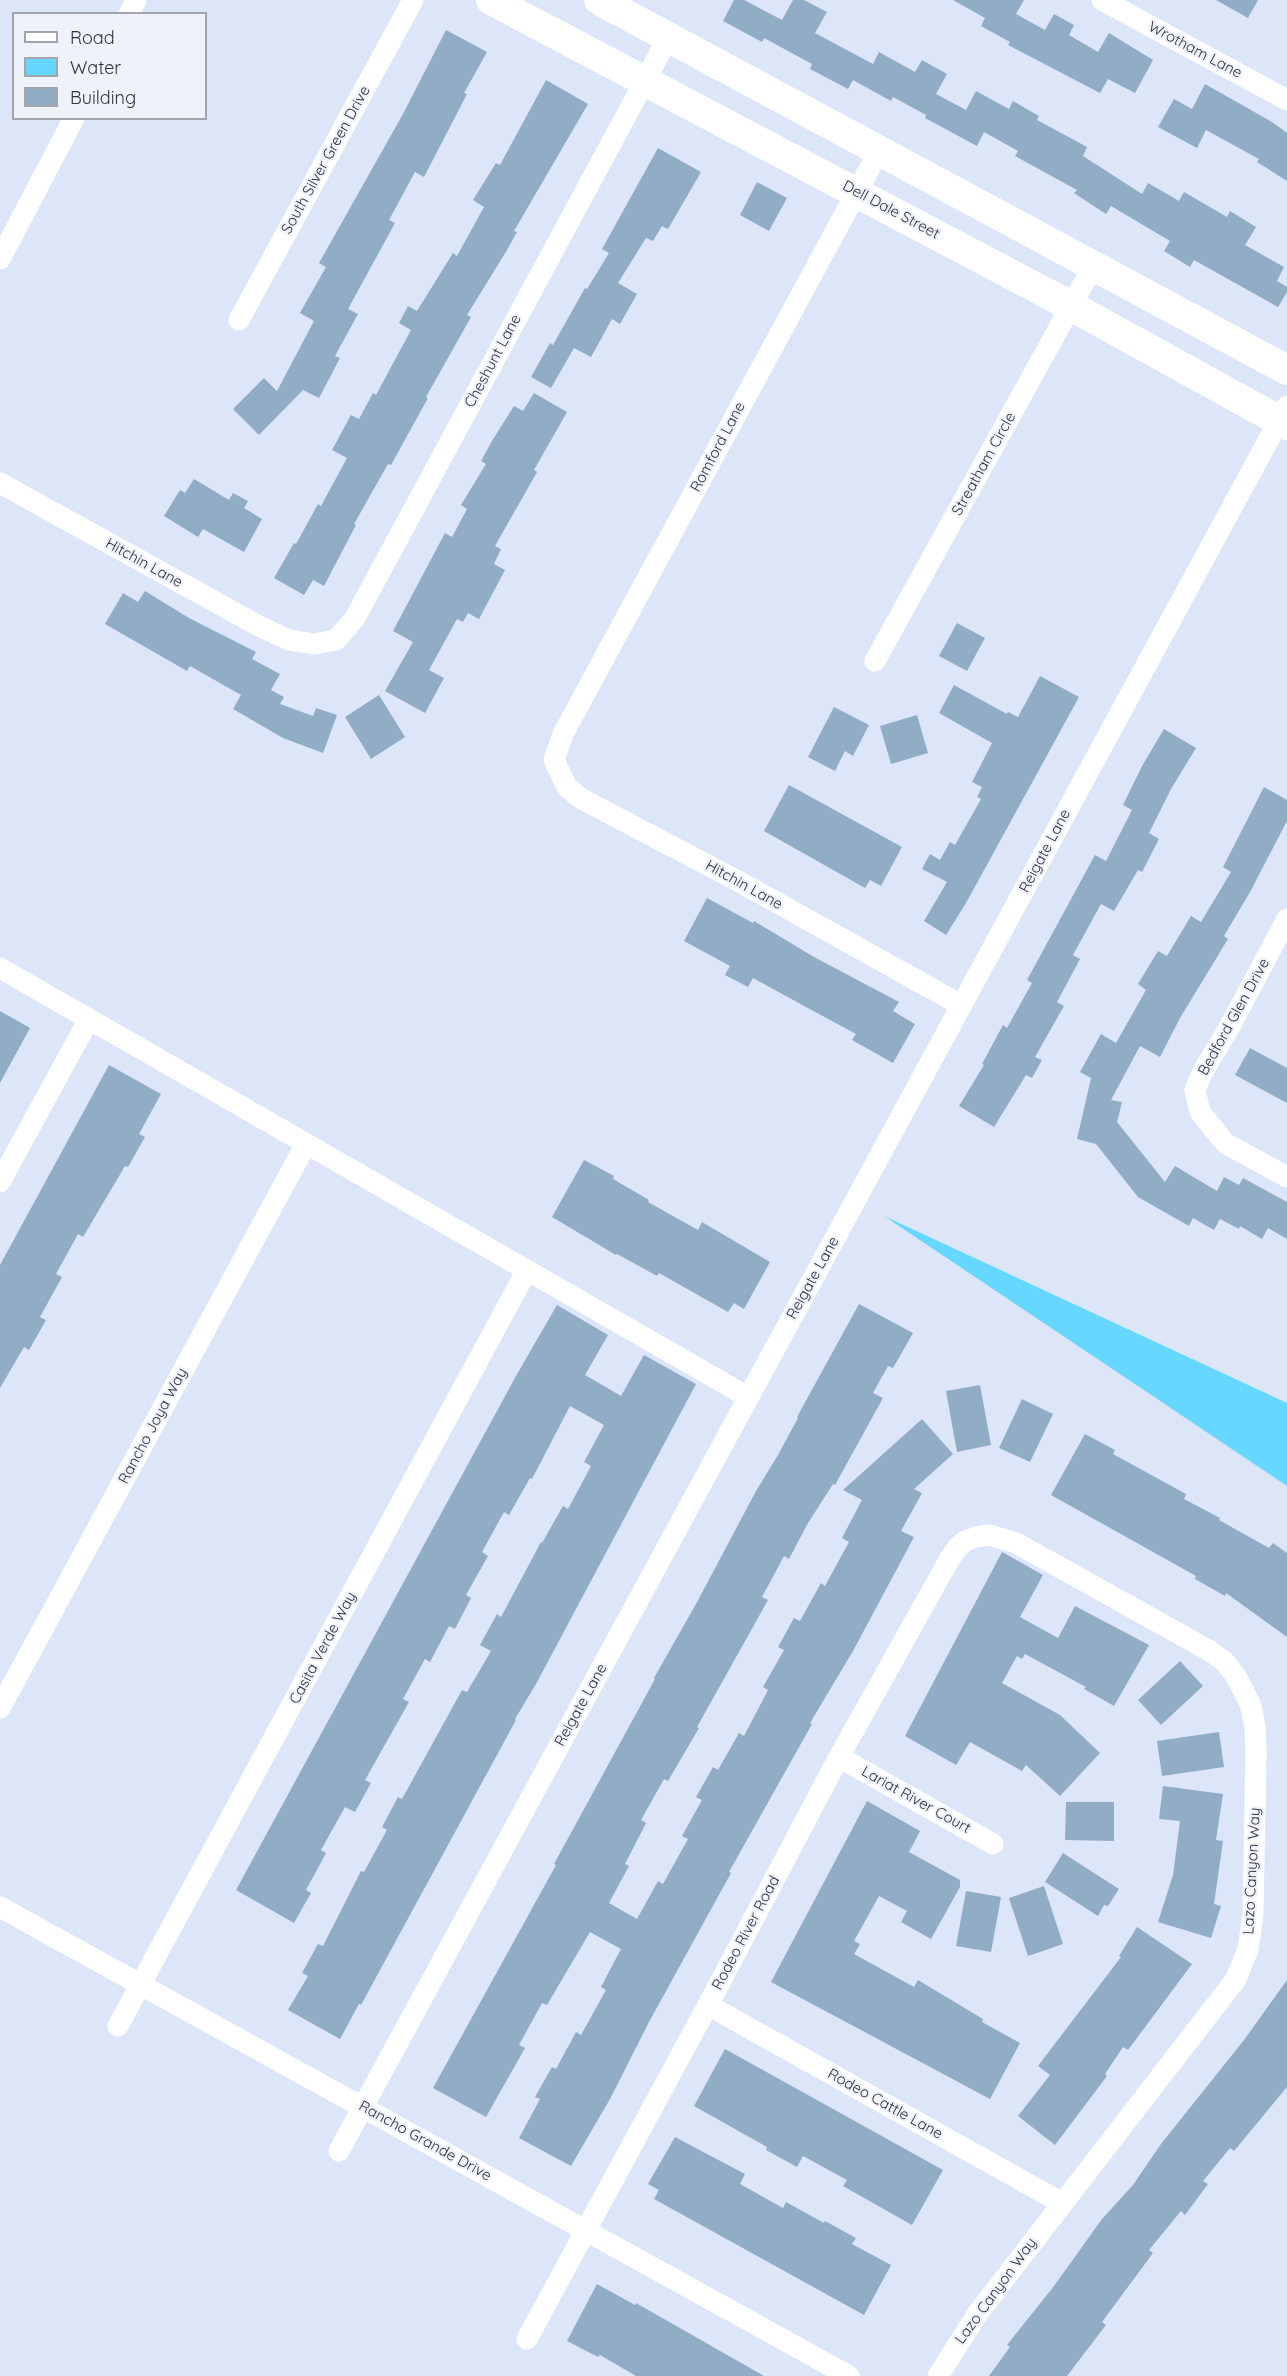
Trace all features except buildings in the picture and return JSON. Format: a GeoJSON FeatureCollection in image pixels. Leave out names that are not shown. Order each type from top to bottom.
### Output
{"type":"FeatureCollection","features":[{"type":"Feature","properties":{"kind":"main road","name":"Dell Dale Street"},"geometry":{"type":"LineString","coordinates":[[491,0],[1284,417]]}},
{"type":"Feature","properties":{"kind":"main road"},"geometry":{"type":"LineString","coordinates":[[598,0],[1287,370]]}},
{"type":"Feature","properties":{"kind":"street","name":"South Silver Green Drive"},"geometry":{"type":"LineString","coordinates":[[239,320],[412,0]]}},
{"type":"Feature","properties":{"kind":"street","name":"Wrotham Lane"},"geometry":{"type":"LineString","coordinates":[[1102,0],[1287,100]]}},
{"type":"Feature","properties":{"kind":"street","name":"Cheshunt Lane"},"geometry":{"type":"LineString","coordinates":[[289,640],[314,644],[336,640],[355,618],[668,38]]}},
{"type":"Feature","properties":{"kind":"street"},"geometry":{"type":"LineString","coordinates":[[0,259],[73,120]]}},
{"type":"Feature","properties":{"kind":"street","name":"Romford Lane"},"geometry":{"type":"LineString","coordinates":[[560,744],[879,151]]}},
{"type":"Feature","properties":{"kind":"street","name":"Streatham Circle"},"geometry":{"type":"LineString","coordinates":[[875,661],[1093,266]]}},
{"type":"Feature","properties":{"kind":"street","name":"Reigate Lane"},"geometry":{"type":"LineString","coordinates":[[339,2151],[961,1005],[1284,417]]}},
{"type":"Feature","properties":{"kind":"street","name":"Hitchin Lane"},"geometry":{"type":"LineString","coordinates":[[0,483],[247,620],[289,640]]}},
{"type":"Feature","properties":{"kind":"street","name":"Hitchin Lane"},"geometry":{"type":"LineString","coordinates":[[560,744],[554,760],[567,787],[580,798],[738,881],[961,1005]]}},
{"type":"Feature","properties":{"kind":"street","name":"Bedford Glen Drive"},"geometry":{"type":"LineString","coordinates":[[1287,920],[1229,1028],[1202,1072],[1195,1090],[1203,1116],[1225,1143],[1287,1177]]}},
{"type":"Feature","properties":{"kind":"street"},"geometry":{"type":"LineString","coordinates":[[0,968],[748,1397]]}},
{"type":"Feature","properties":{"kind":"street"},"geometry":{"type":"LineString","coordinates":[[0,1182],[89,1019]]}},
{"type":"Feature","properties":{"kind":"street","name":"Rancho Joya Way"},"geometry":{"type":"LineString","coordinates":[[0,1708],[306,1144]]}},
{"type":"Feature","properties":{"kind":"street","name":"Casita Verde Way"},"geometry":{"type":"LineString","coordinates":[[117,2026],[527,1270]]}},
{"type":"Feature","properties":{"kind":"street","name":"Lazo Canyon Way"},"geometry":{"type":"LineString","coordinates":[[938,2376],[978,2313],[1236,1979],[1243,1966],[1253,1914],[1255,1727],[1251,1706],[1236,1676],[1224,1661],[1210,1651],[1016,1543],[990,1535],[976,1537]]}},
{"type":"Feature","properties":{"kind":"street","name":"Rodeo River Road"},"geometry":{"type":"LineString","coordinates":[[527,2339],[839,1757],[949,1560],[965,1541],[976,1537]]}},
{"type":"Feature","properties":{"kind":"street","name":"Lariat River Court"},"geometry":{"type":"LineString","coordinates":[[839,1757],[993,1844]]}},
{"type":"Feature","properties":{"kind":"street","name":"Rancho Grande Drive"},"geometry":{"type":"LineString","coordinates":[[0,1907],[849,2376]]}},
{"type":"Feature","properties":{"kind":"street","name":"Rodeo Cattle Lane"},"geometry":{"type":"LineString","coordinates":[[708,2005],[1062,2203]]}},
{"type":"Feature","properties":{"kind":"water"},"geometry":{"type":"Polygon","coordinates":[[[884,1216],[1287,1403],[1287,1486],[884,1216]]]}}]}
